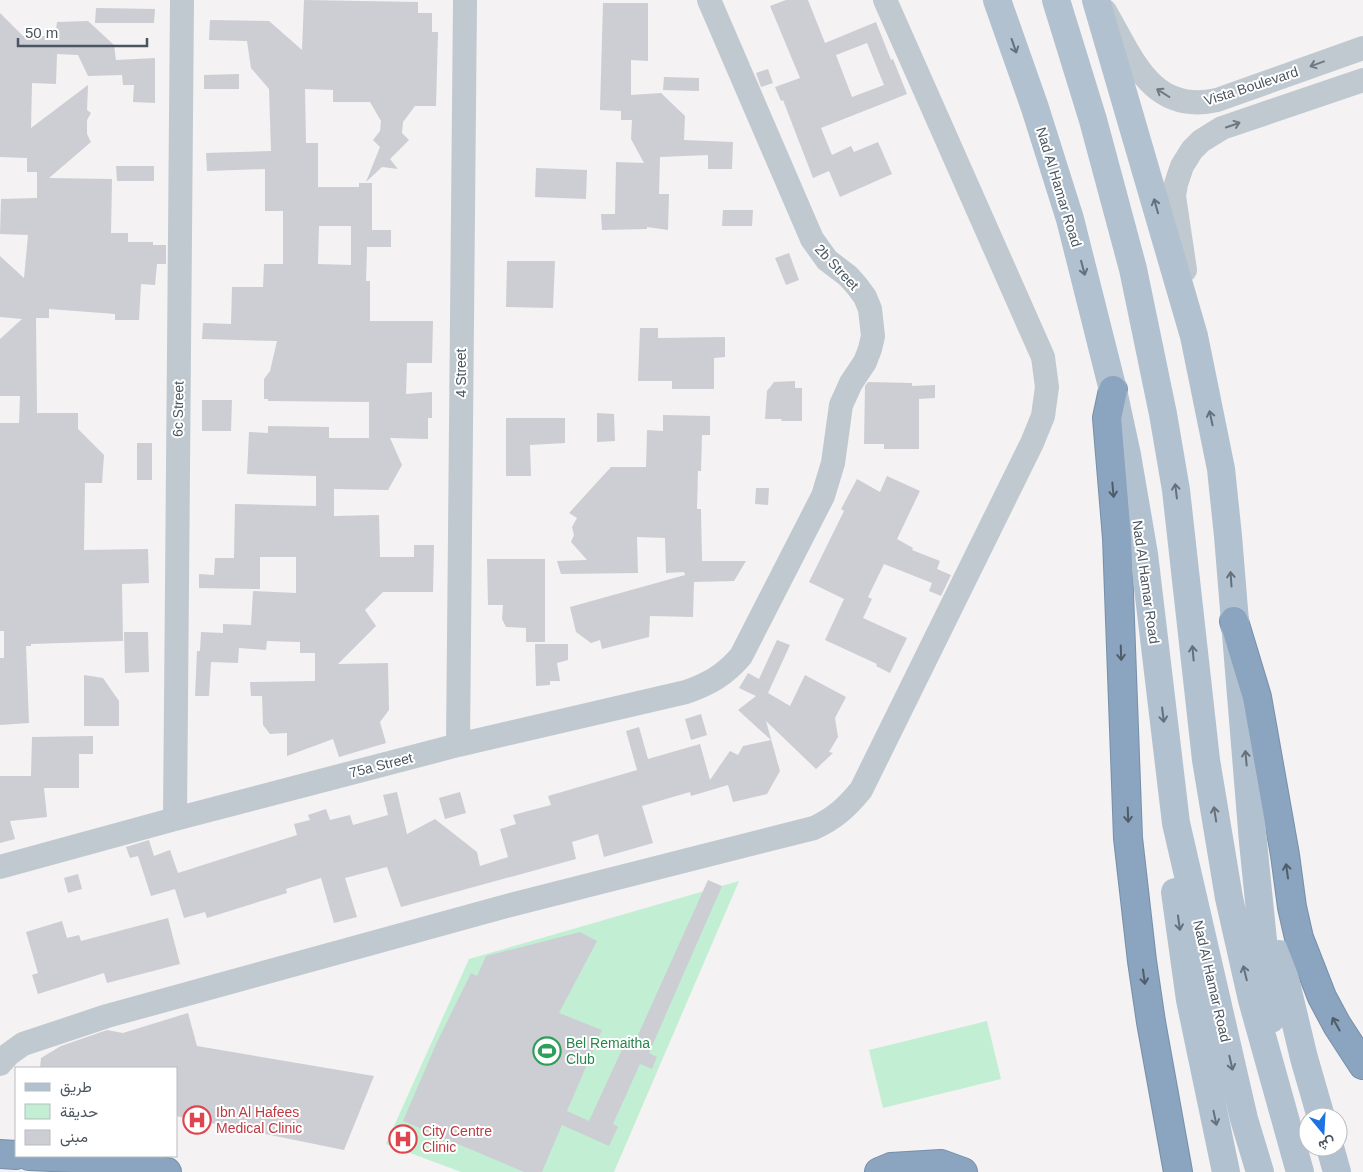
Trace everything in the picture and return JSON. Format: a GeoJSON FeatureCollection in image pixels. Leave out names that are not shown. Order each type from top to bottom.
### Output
{"type":"FeatureCollection","features":[{"type":"Feature","properties":{"kind":"highway"},"geometry":{"type":"LineString","coordinates":[[1113,390],[1107,418],[1117,538],[1128,838],[1151,1022],[1178,1172]]}},
{"type":"Feature","properties":{"kind":"highway"},"geometry":{"type":"LineString","coordinates":[[1234,621],[1257,697],[1285,855],[1292,907],[1299,938],[1322,997],[1337,1025],[1363,1065]]}},
{"type":"Feature","properties":{"kind":"highway"},"geometry":{"type":"LineString","coordinates":[[0,1154],[15,1155]]}},
{"type":"Feature","properties":{"kind":"highway"},"geometry":{"type":"LineString","coordinates":[[46,1157],[95,1160],[167,1172]]}},
{"type":"Feature","properties":{"kind":"highway"},"geometry":{"type":"LineString","coordinates":[[879,1172],[891,1167],[941,1164],[963,1172]]}},
{"type":"Feature","properties":{"kind":"main road","name":"Nad Al Hamar Road"},"geometry":{"type":"LineString","coordinates":[[997,0],[1038,117],[1067,210],[1086,276],[1113,390],[1127,455],[1144,554],[1176,823],[1244,1119],[1260,1172]]}},
{"type":"Feature","properties":{"kind":"main road"},"geometry":{"type":"LineString","coordinates":[[1056,0],[1094,120],[1133,269],[1164,414],[1176,490],[1206,760],[1229,898],[1242,958],[1280,1104],[1300,1172]]}},
{"type":"Feature","properties":{"kind":"main road"},"geometry":{"type":"LineString","coordinates":[[1097,0],[1194,336],[1221,469],[1253,842],[1280,1104]]}},
{"type":"Feature","properties":{"kind":"main road"},"geometry":{"type":"LineString","coordinates":[[1176,823],[1173,848],[1174,884],[1190,1000],[1226,1172]]}},
{"type":"Feature","properties":{"kind":"main road"},"geometry":{"type":"LineString","coordinates":[[1253,842],[1304,1058],[1318,1107]]}},
{"type":"Feature","properties":{"kind":"main road"},"geometry":{"type":"LineString","coordinates":[[1333,1157],[1337,1172]]}},
{"type":"Feature","properties":{"kind":"street","name":"6c Street"},"geometry":{"type":"LineString","coordinates":[[174,818],[182,0]]}},
{"type":"Feature","properties":{"kind":"street","name":"4 Street"},"geometry":{"type":"LineString","coordinates":[[458,745],[464,0]]}},
{"type":"Feature","properties":{"kind":"street","name":"2b Street"},"geometry":{"type":"LineString","coordinates":[[709,0],[812,239],[827,260],[857,286],[867,303],[873,336],[865,362],[851,383],[842,405],[833,463],[823,496],[748,645]]}},
{"type":"Feature","properties":{"kind":"street"},"geometry":{"type":"LineString","coordinates":[[0,1064],[9,1054],[23,1044],[108,1016],[467,916],[807,830],[832,819],[848,806],[861,790],[1009,492],[1043,416],[1047,387],[1043,357],[885,0]]}},
{"type":"Feature","properties":{"kind":"street","name":"Vista Boulevard"},"geometry":{"type":"LineString","coordinates":[[1097,0],[1145,78],[1160,92],[1180,101],[1193,103],[1217,100],[1363,48]]}},
{"type":"Feature","properties":{"kind":"street"},"geometry":{"type":"LineString","coordinates":[[1194,336],[1174,196],[1182,166],[1192,150],[1201,141],[1222,128],[1360,81],[1356,66],[1363,52]]}},
{"type":"Feature","properties":{"kind":"street","name":"75a Street"},"geometry":{"type":"LineString","coordinates":[[0,867],[174,818],[458,745],[699,687],[722,675],[736,662],[748,645]]}},
{"type":"Feature","properties":{"kind":"green space","name":"Bel Remaitha Club"},"geometry":{"type":"Polygon","coordinates":[[[739,881],[614,1172],[461,1172],[386,1144],[469,959],[739,881]]]}},
{"type":"Feature","properties":{"kind":"green space"},"geometry":{"type":"Polygon","coordinates":[[[987,1021],[1001,1079],[883,1108],[869,1050],[987,1021]]]}},
{"type":"Feature","properties":{"kind":"building"},"geometry":{"type":"Polygon","coordinates":[[[304,0],[418,2],[418,13],[432,13],[432,32],[438,32],[436,106],[415,106],[403,122],[402,133],[409,140],[390,159],[398,169],[382,167],[366,182],[380,147],[373,140],[380,131],[381,121],[370,102],[333,102],[333,90],[305,89],[306,143],[318,143],[318,187],[359,187],[359,183],[372,183],[372,230],[391,230],[391,247],[367,247],[366,281],[370,281],[370,321],[433,321],[432,363],[407,363],[406,394],[432,392],[432,418],[428,418],[428,439],[390,438],[402,465],[388,490],[334,489],[334,516],[379,515],[380,557],[414,557],[414,545],[434,545],[433,592],[383,592],[365,610],[376,626],[338,664],[388,663],[389,710],[380,722],[386,743],[339,757],[333,739],[287,756],[287,733],[270,734],[263,725],[262,696],[251,696],[250,682],[315,681],[315,653],[300,653],[300,642],[267,641],[266,650],[239,648],[238,663],[211,662],[209,696],[195,696],[197,651],[200,651],[201,632],[223,633],[223,624],[251,625],[253,591],[296,593],[296,557],[260,557],[260,589],[199,588],[199,574],[214,575],[215,558],[234,558],[235,504],[316,506],[316,476],[247,474],[249,432],[268,433],[268,426],[329,427],[329,438],[369,438],[369,402],[268,401],[268,399],[264,399],[264,379],[270,371],[277,341],[202,339],[203,323],[231,324],[232,287],[263,287],[264,264],[283,264],[283,211],[265,211],[265,169],[207,171],[206,153],[271,151],[269,89],[251,68],[247,41],[209,40],[210,20],[269,21],[302,50],[304,0]],[[319,226],[318,264],[351,265],[351,226],[319,226]]]}},
{"type":"Feature","properties":{"kind":"building"},"geometry":{"type":"Polygon","coordinates":[[[786,0],[808,0],[825,43],[876,22],[907,94],[821,128],[832,155],[851,146],[854,152],[878,142],[892,174],[840,197],[829,171],[813,178],[783,100],[781,101],[775,87],[800,78],[770,6],[786,0]],[[867,43],[836,55],[852,97],[884,85],[867,43]]]}},
{"type":"Feature","properties":{"kind":"building"},"geometry":{"type":"Polygon","coordinates":[[[603,3],[648,3],[648,61],[631,60],[631,95],[661,93],[685,116],[684,140],[733,142],[732,169],[708,169],[708,155],[660,157],[659,194],[669,194],[668,230],[647,227],[647,229],[602,230],[601,214],[615,214],[616,162],[644,163],[631,139],[632,120],[621,120],[621,111],[600,110],[603,3]]]}},
{"type":"Feature","properties":{"kind":"building"},"geometry":{"type":"Polygon","coordinates":[[[96,8],[155,9],[154,23],[95,23],[96,8]]]}},
{"type":"Feature","properties":{"kind":"building"},"geometry":{"type":"Polygon","coordinates":[[[0,13],[23,36],[55,36],[57,22],[88,21],[114,45],[116,60],[155,58],[155,103],[133,102],[134,85],[123,85],[122,75],[88,76],[78,55],[57,54],[56,84],[32,83],[31,128],[88,85],[87,110],[91,113],[87,120],[87,134],[91,142],[49,178],[112,179],[111,233],[128,233],[128,242],[153,242],[153,245],[166,245],[166,264],[157,264],[155,285],[141,284],[139,320],[115,320],[115,314],[49,309],[49,318],[36,318],[37,413],[78,413],[78,429],[104,455],[102,483],[85,483],[84,550],[148,549],[149,583],[122,584],[123,641],[31,644],[31,646],[26,646],[29,723],[0,725],[0,658],[4,658],[4,631],[0,631],[0,423],[19,423],[20,396],[0,396],[0,339],[22,319],[0,317],[0,256],[24,278],[28,235],[0,234],[1,199],[37,198],[37,172],[27,172],[27,158],[0,157],[0,13]]]}},
{"type":"Feature","properties":{"kind":"building"},"geometry":{"type":"Polygon","coordinates":[[[768,69],[773,83],[761,87],[756,73],[768,69]]]}},
{"type":"Feature","properties":{"kind":"building"},"geometry":{"type":"Polygon","coordinates":[[[239,74],[239,89],[204,89],[204,75],[239,74]]]}},
{"type":"Feature","properties":{"kind":"building"},"geometry":{"type":"Polygon","coordinates":[[[664,77],[699,78],[699,91],[663,90],[664,77]]]}},
{"type":"Feature","properties":{"kind":"building"},"geometry":{"type":"Polygon","coordinates":[[[116,166],[154,166],[154,181],[117,181],[116,166]]]}},
{"type":"Feature","properties":{"kind":"building"},"geometry":{"type":"Polygon","coordinates":[[[536,168],[587,170],[586,199],[535,197],[536,168]]]}},
{"type":"Feature","properties":{"kind":"building"},"geometry":{"type":"Polygon","coordinates":[[[723,210],[753,210],[752,226],[722,226],[723,210]]]}},
{"type":"Feature","properties":{"kind":"building"},"geometry":{"type":"Polygon","coordinates":[[[789,253],[799,280],[786,285],[775,258],[789,253]]]}},
{"type":"Feature","properties":{"kind":"building"},"geometry":{"type":"Polygon","coordinates":[[[507,261],[555,261],[553,308],[506,307],[507,261]]]}},
{"type":"Feature","properties":{"kind":"building"},"geometry":{"type":"Polygon","coordinates":[[[640,328],[658,328],[658,338],[725,337],[725,357],[714,358],[714,389],[672,389],[672,381],[638,381],[640,328]]]}},
{"type":"Feature","properties":{"kind":"building"},"geometry":{"type":"Polygon","coordinates":[[[795,381],[795,388],[802,388],[802,421],[765,419],[767,391],[774,382],[795,381]]]}},
{"type":"Feature","properties":{"kind":"building"},"geometry":{"type":"Polygon","coordinates":[[[868,382],[912,383],[912,386],[935,385],[935,398],[919,399],[919,449],[884,449],[884,444],[864,444],[865,386],[868,382]]]}},
{"type":"Feature","properties":{"kind":"building"},"geometry":{"type":"Polygon","coordinates":[[[202,400],[232,400],[231,431],[202,431],[202,400]]]}},
{"type":"Feature","properties":{"kind":"building"},"geometry":{"type":"Polygon","coordinates":[[[597,413],[614,414],[615,441],[597,442],[597,413]]]}},
{"type":"Feature","properties":{"kind":"building"},"geometry":{"type":"Polygon","coordinates":[[[663,415],[710,416],[710,435],[702,435],[701,471],[698,471],[697,509],[701,509],[702,561],[746,561],[734,581],[694,582],[693,617],[650,616],[649,637],[602,649],[600,640],[591,643],[576,632],[570,607],[685,575],[684,572],[666,573],[665,538],[637,537],[638,573],[561,574],[557,561],[587,560],[571,542],[574,535],[572,527],[577,518],[569,513],[611,467],[646,467],[647,430],[663,431],[663,415]]]}},
{"type":"Feature","properties":{"kind":"building"},"geometry":{"type":"Polygon","coordinates":[[[506,418],[565,418],[565,443],[530,445],[531,476],[506,476],[506,418]]]}},
{"type":"Feature","properties":{"kind":"building"},"geometry":{"type":"Polygon","coordinates":[[[137,443],[152,443],[152,480],[137,480],[137,443]]]}},
{"type":"Feature","properties":{"kind":"building"},"geometry":{"type":"Polygon","coordinates":[[[887,476],[920,491],[897,539],[913,548],[912,550],[940,561],[937,569],[951,575],[941,596],[929,591],[932,583],[884,564],[868,597],[872,599],[863,618],[907,638],[890,673],[876,666],[877,664],[825,640],[844,599],[809,582],[844,511],[841,509],[857,479],[880,492],[887,476]]]}},
{"type":"Feature","properties":{"kind":"building"},"geometry":{"type":"Polygon","coordinates":[[[756,488],[769,488],[768,505],[755,504],[756,488]]]}},
{"type":"Feature","properties":{"kind":"building"},"geometry":{"type":"Polygon","coordinates":[[[487,559],[545,559],[545,642],[526,642],[526,628],[506,627],[502,619],[503,605],[488,605],[487,559]]]}},
{"type":"Feature","properties":{"kind":"building"},"geometry":{"type":"Polygon","coordinates":[[[124,632],[148,632],[149,672],[125,673],[124,632]]]}},
{"type":"Feature","properties":{"kind":"building"},"geometry":{"type":"Polygon","coordinates":[[[777,640],[790,645],[768,693],[790,706],[805,675],[846,697],[835,718],[838,737],[829,752],[833,753],[816,769],[766,721],[780,771],[767,794],[733,802],[728,785],[691,796],[690,792],[642,806],[653,843],[604,857],[598,834],[572,842],[576,859],[401,907],[387,867],[345,878],[357,917],[334,923],[321,878],[286,889],[287,893],[207,918],[205,912],[184,918],[175,889],[151,896],[138,856],[130,858],[126,847],[149,840],[154,856],[170,850],[178,873],[297,835],[294,824],[310,820],[308,815],[326,809],[330,820],[350,815],[353,825],[388,815],[383,795],[397,792],[407,834],[435,819],[477,852],[480,866],[508,857],[500,829],[516,824],[513,815],[551,805],[548,796],[637,770],[626,731],[639,727],[648,759],[700,744],[710,780],[730,751],[738,755],[743,746],[771,740],[738,710],[756,696],[739,688],[748,673],[759,679],[777,640]]]}},
{"type":"Feature","properties":{"kind":"building"},"geometry":{"type":"Polygon","coordinates":[[[535,644],[568,644],[568,660],[557,663],[560,681],[550,681],[550,685],[536,686],[535,644]]]}},
{"type":"Feature","properties":{"kind":"building"},"geometry":{"type":"Polygon","coordinates":[[[84,675],[103,678],[119,701],[119,726],[84,726],[84,675]]]}},
{"type":"Feature","properties":{"kind":"building"},"geometry":{"type":"Polygon","coordinates":[[[701,714],[707,735],[691,740],[685,719],[701,714]]]}},
{"type":"Feature","properties":{"kind":"building"},"geometry":{"type":"Polygon","coordinates":[[[93,736],[93,754],[79,754],[79,788],[44,788],[47,817],[10,821],[15,839],[0,843],[0,776],[31,776],[32,737],[93,736]]]}},
{"type":"Feature","properties":{"kind":"building"},"geometry":{"type":"Polygon","coordinates":[[[460,792],[466,813],[445,819],[439,798],[460,792]]]}},
{"type":"Feature","properties":{"kind":"building"},"geometry":{"type":"Polygon","coordinates":[[[78,874],[82,889],[68,893],[64,878],[78,874]]]}},
{"type":"Feature","properties":{"kind":"building"},"geometry":{"type":"Polygon","coordinates":[[[708,880],[722,886],[649,1053],[657,1057],[652,1069],[640,1064],[613,1124],[618,1127],[609,1146],[562,1125],[542,1172],[524,1172],[403,1121],[437,1042],[471,973],[477,976],[486,956],[580,932],[597,941],[559,1013],[602,1030],[567,1111],[589,1121],[625,1043],[633,1046],[708,880]]]}},
{"type":"Feature","properties":{"kind":"building"},"geometry":{"type":"Polygon","coordinates":[[[168,918],[180,964],[107,983],[104,973],[38,994],[32,975],[38,973],[26,932],[62,921],[67,938],[79,935],[81,941],[168,918]]]}},
{"type":"Feature","properties":{"kind":"building"},"geometry":{"type":"Polygon","coordinates":[[[188,1013],[197,1046],[374,1076],[344,1150],[178,1116],[178,1067],[40,1067],[41,1058],[61,1046],[107,1030],[123,1033],[188,1013]]]}},
{"type":"Feature","properties":{"kind":"place","name":"Bel Remaitha Club"},"geometry":{"type":"Point","coordinates":[547,1051]}},
{"type":"Feature","properties":{"kind":"place","name":"Ibn Al Hafees Medical Clinic"},"geometry":{"type":"Point","coordinates":[197,1120]}},
{"type":"Feature","properties":{"kind":"place","name":"City Centre Clinic"},"geometry":{"type":"Point","coordinates":[403,1139]}}]}
